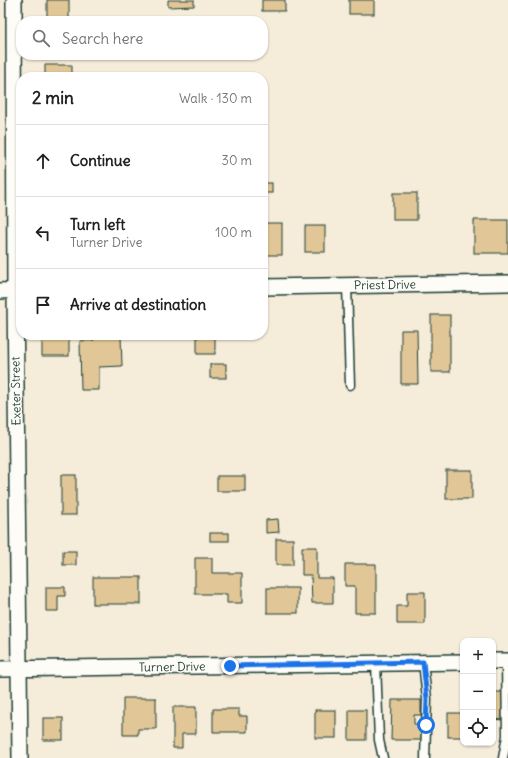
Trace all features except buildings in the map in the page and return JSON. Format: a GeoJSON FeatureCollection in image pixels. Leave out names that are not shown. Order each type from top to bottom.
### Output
{"type":"FeatureCollection","features":[{"type":"Feature","properties":{"kind":"street","name":"Exeter Street"},"geometry":{"type":"LineString","coordinates":[[14,0],[12,291],[20,758]]}},
{"type":"Feature","properties":{"kind":"street","name":"Priest Drive"},"geometry":{"type":"LineString","coordinates":[[268,287],[508,283]]}},
{"type":"Feature","properties":{"kind":"street","name":"Turner Drive"},"geometry":{"type":"LineString","coordinates":[[0,669],[460,662]]}},
{"type":"Feature","properties":{"kind":"lane"},"geometry":{"type":"LineString","coordinates":[[347,286],[350,385]]}},
{"type":"Feature","properties":{"kind":"lane"},"geometry":{"type":"LineString","coordinates":[[502,661],[507,736],[503,758]]}},
{"type":"Feature","properties":{"kind":"lane"},"geometry":{"type":"LineString","coordinates":[[423,662],[427,699],[425,758]]}},
{"type":"Feature","properties":{"kind":"lane"},"geometry":{"type":"LineString","coordinates":[[376,663],[379,740],[383,758]]}},
{"type":"Feature","properties":{"kind":"route"},"geometry":{"type":"LineString","coordinates":[[230,666],[423,662],[427,699],[426,725]]}}]}
